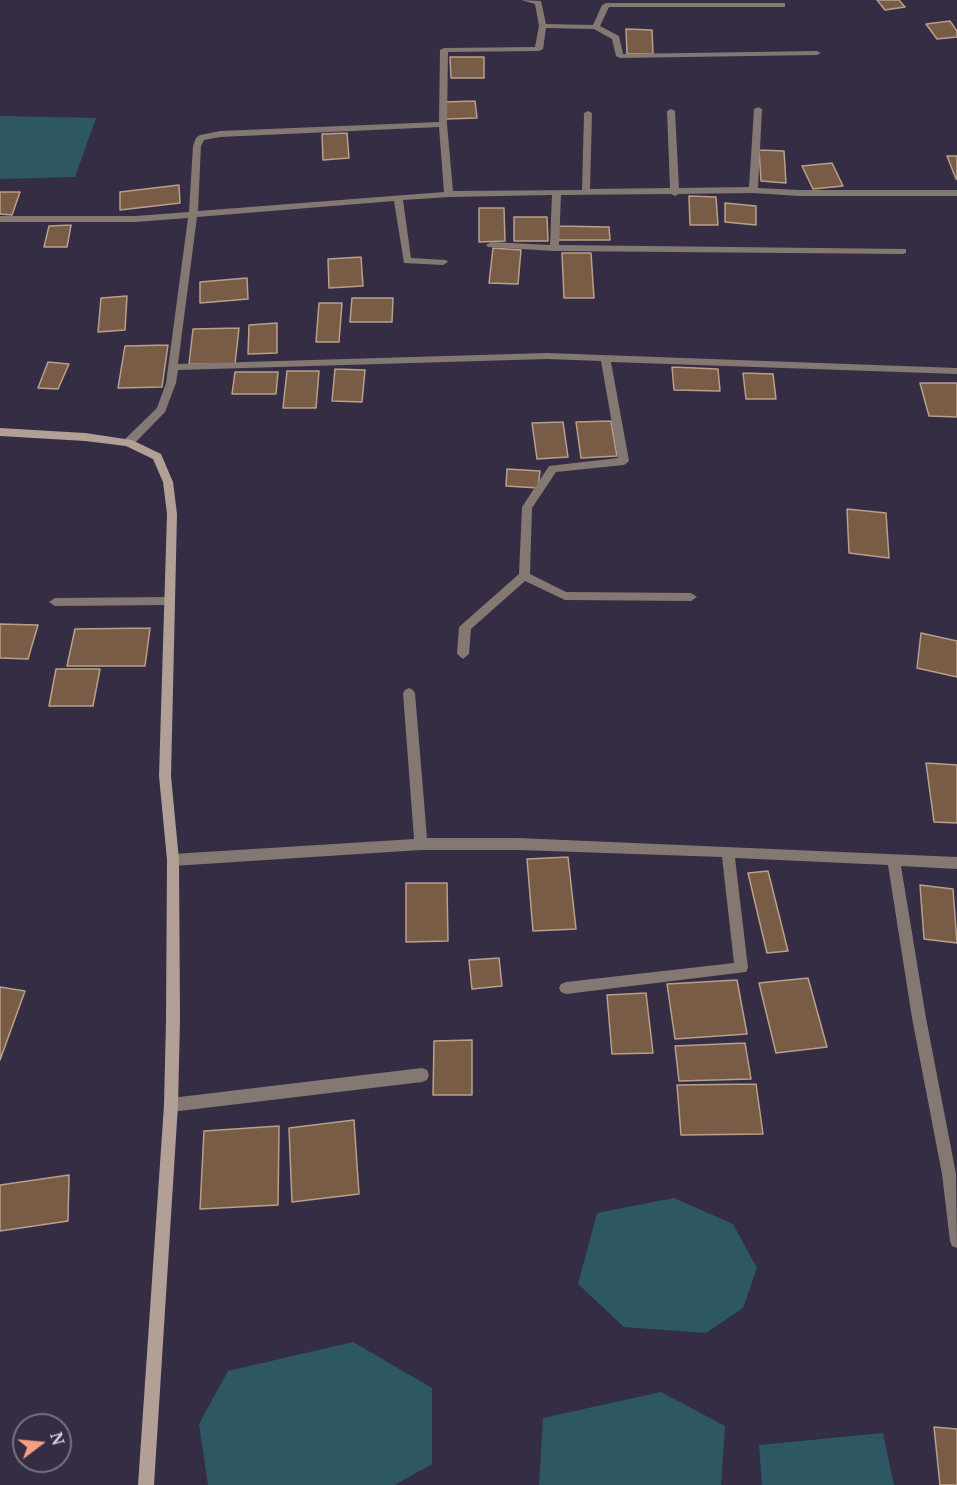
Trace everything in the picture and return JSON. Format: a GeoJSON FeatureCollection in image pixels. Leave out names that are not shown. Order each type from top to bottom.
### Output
{"type":"FeatureCollection","features":[{"type":"Feature","properties":{"kind":"street"},"geometry":{"type":"LineString","coordinates":[[449,194],[443,124],[444,50],[539,49],[543,26],[538,3],[525,0]]}},
{"type":"Feature","properties":{"kind":"street"},"geometry":{"type":"LineString","coordinates":[[596,27],[606,6],[782,5]]}},
{"type":"Feature","properties":{"kind":"street"},"geometry":{"type":"LineString","coordinates":[[543,26],[596,27],[616,38],[620,56],[817,53]]}},
{"type":"Feature","properties":{"kind":"street"},"geometry":{"type":"LineString","coordinates":[[753,190],[758,109]]}},
{"type":"Feature","properties":{"kind":"street"},"geometry":{"type":"LineString","coordinates":[[671,111],[675,193]]}},
{"type":"Feature","properties":{"kind":"street"},"geometry":{"type":"LineString","coordinates":[[586,192],[588,113]]}},
{"type":"Feature","properties":{"kind":"street"},"geometry":{"type":"LineString","coordinates":[[128,443],[161,410],[175,368],[193,214],[196,156],[200,138],[220,134],[443,124]]}},
{"type":"Feature","properties":{"kind":"street"},"geometry":{"type":"LineString","coordinates":[[0,219],[135,219],[449,194],[675,193],[753,190],[799,193],[957,193]]}},
{"type":"Feature","properties":{"kind":"street"},"geometry":{"type":"LineString","coordinates":[[554,248],[556,193]]}},
{"type":"Feature","properties":{"kind":"street"},"geometry":{"type":"LineString","coordinates":[[398,198],[407,261],[443,262]]}},
{"type":"Feature","properties":{"kind":"street"},"geometry":{"type":"LineString","coordinates":[[491,245],[554,248],[903,251]]}},
{"type":"Feature","properties":{"kind":"street"},"geometry":{"type":"LineString","coordinates":[[175,368],[547,356],[957,371]]}},
{"type":"Feature","properties":{"kind":"street"},"geometry":{"type":"LineString","coordinates":[[463,654],[465,627],[524,576],[527,507],[553,469],[624,461],[604,358]]}},
{"type":"Feature","properties":{"kind":"street"},"geometry":{"type":"LineString","coordinates":[[0,432],[85,437],[128,443],[157,457],[168,482],[172,514],[165,776],[173,860],[171,1105],[146,1485]]}},
{"type":"Feature","properties":{"kind":"street"},"geometry":{"type":"LineString","coordinates":[[524,576],[565,596],[691,597]]}},
{"type":"Feature","properties":{"kind":"street"},"geometry":{"type":"LineString","coordinates":[[55,602],[169,601]]}},
{"type":"Feature","properties":{"kind":"street"},"geometry":{"type":"LineString","coordinates":[[409,693],[421,844]]}},
{"type":"Feature","properties":{"kind":"street"},"geometry":{"type":"LineString","coordinates":[[173,860],[421,844],[518,844],[957,863]]}},
{"type":"Feature","properties":{"kind":"street"},"geometry":{"type":"LineString","coordinates":[[566,988],[741,968],[728,852]]}},
{"type":"Feature","properties":{"kind":"street"},"geometry":{"type":"LineString","coordinates":[[894,860],[919,1018],[949,1174],[957,1242]]}},
{"type":"Feature","properties":{"kind":"street"},"geometry":{"type":"LineString","coordinates":[[171,1105],[422,1075]]}},
{"type":"Feature","properties":{"kind":"shaded area"},"geometry":{"type":"Polygon","coordinates":[[[0,116],[96,118],[75,177],[0,179],[0,116]]]}},
{"type":"Feature","properties":{"kind":"shaded area"},"geometry":{"type":"Polygon","coordinates":[[[674,1198],[733,1224],[757,1268],[743,1308],[706,1333],[624,1327],[578,1284],[597,1213],[674,1198]]]}},
{"type":"Feature","properties":{"kind":"shaded area"},"geometry":{"type":"Polygon","coordinates":[[[353,1342],[432,1388],[432,1464],[395,1485],[208,1485],[199,1424],[228,1371],[353,1342]]]}},
{"type":"Feature","properties":{"kind":"shaded area"},"geometry":{"type":"Polygon","coordinates":[[[661,1392],[725,1426],[721,1485],[539,1485],[543,1418],[661,1392]]]}},
{"type":"Feature","properties":{"kind":"shaded area"},"geometry":{"type":"Polygon","coordinates":[[[883,1433],[894,1485],[762,1485],[759,1445],[883,1433]]]}},
{"type":"Feature","properties":{"kind":"building"},"geometry":{"type":"Polygon","coordinates":[[[877,0],[899,0],[905,7],[885,10],[877,0]]]}},
{"type":"Feature","properties":{"kind":"building"},"geometry":{"type":"Polygon","coordinates":[[[950,21],[957,31],[957,37],[937,39],[926,24],[950,21]]]}},
{"type":"Feature","properties":{"kind":"building"},"geometry":{"type":"Polygon","coordinates":[[[626,29],[652,30],[653,54],[627,54],[626,29]]]}},
{"type":"Feature","properties":{"kind":"building"},"geometry":{"type":"Polygon","coordinates":[[[450,57],[484,57],[484,78],[451,78],[450,57]]]}},
{"type":"Feature","properties":{"kind":"building"},"geometry":{"type":"Polygon","coordinates":[[[475,101],[477,118],[446,119],[445,102],[475,101]]]}},
{"type":"Feature","properties":{"kind":"building"},"geometry":{"type":"Polygon","coordinates":[[[347,133],[349,158],[323,160],[322,134],[347,133]]]}},
{"type":"Feature","properties":{"kind":"building"},"geometry":{"type":"Polygon","coordinates":[[[759,150],[784,151],[786,183],[761,181],[759,150]]]}},
{"type":"Feature","properties":{"kind":"building"},"geometry":{"type":"Polygon","coordinates":[[[947,156],[957,156],[957,179],[956,179],[947,156]]]}},
{"type":"Feature","properties":{"kind":"building"},"geometry":{"type":"Polygon","coordinates":[[[832,163],[843,186],[813,189],[802,166],[832,163]]]}},
{"type":"Feature","properties":{"kind":"building"},"geometry":{"type":"Polygon","coordinates":[[[179,185],[180,203],[120,210],[120,192],[179,185]]]}},
{"type":"Feature","properties":{"kind":"building"},"geometry":{"type":"Polygon","coordinates":[[[0,192],[20,192],[12,215],[0,214],[0,192]]]}},
{"type":"Feature","properties":{"kind":"building"},"geometry":{"type":"Polygon","coordinates":[[[689,196],[716,197],[718,225],[690,225],[689,196]]]}},
{"type":"Feature","properties":{"kind":"building"},"geometry":{"type":"Polygon","coordinates":[[[725,203],[756,206],[756,225],[725,222],[725,203]]]}},
{"type":"Feature","properties":{"kind":"building"},"geometry":{"type":"Polygon","coordinates":[[[479,208],[504,208],[505,241],[479,242],[479,208]]]}},
{"type":"Feature","properties":{"kind":"building"},"geometry":{"type":"Polygon","coordinates":[[[514,217],[547,217],[548,241],[514,241],[514,217]]]}},
{"type":"Feature","properties":{"kind":"building"},"geometry":{"type":"Polygon","coordinates":[[[71,225],[67,247],[44,247],[49,226],[71,225]]]}},
{"type":"Feature","properties":{"kind":"building"},"geometry":{"type":"Polygon","coordinates":[[[557,226],[609,227],[610,240],[558,240],[557,226]]]}},
{"type":"Feature","properties":{"kind":"building"},"geometry":{"type":"Polygon","coordinates":[[[493,248],[521,250],[518,284],[489,283],[493,248]]]}},
{"type":"Feature","properties":{"kind":"building"},"geometry":{"type":"Polygon","coordinates":[[[562,253],[591,253],[594,298],[564,298],[562,253]]]}},
{"type":"Feature","properties":{"kind":"building"},"geometry":{"type":"Polygon","coordinates":[[[361,257],[363,286],[329,288],[328,259],[361,257]]]}},
{"type":"Feature","properties":{"kind":"building"},"geometry":{"type":"Polygon","coordinates":[[[247,278],[248,299],[200,303],[200,282],[247,278]]]}},
{"type":"Feature","properties":{"kind":"building"},"geometry":{"type":"Polygon","coordinates":[[[127,296],[125,330],[98,332],[101,298],[127,296]]]}},
{"type":"Feature","properties":{"kind":"building"},"geometry":{"type":"Polygon","coordinates":[[[352,298],[393,298],[392,322],[350,322],[352,298]]]}},
{"type":"Feature","properties":{"kind":"building"},"geometry":{"type":"Polygon","coordinates":[[[319,303],[342,303],[339,342],[316,342],[319,303]]]}},
{"type":"Feature","properties":{"kind":"building"},"geometry":{"type":"Polygon","coordinates":[[[277,323],[277,353],[248,354],[249,325],[277,323]]]}},
{"type":"Feature","properties":{"kind":"building"},"geometry":{"type":"Polygon","coordinates":[[[239,328],[235,364],[189,364],[193,329],[239,328]]]}},
{"type":"Feature","properties":{"kind":"building"},"geometry":{"type":"Polygon","coordinates":[[[168,345],[162,387],[118,388],[125,346],[168,345]]]}},
{"type":"Feature","properties":{"kind":"building"},"geometry":{"type":"Polygon","coordinates":[[[48,362],[69,364],[58,389],[38,388],[48,362]]]}},
{"type":"Feature","properties":{"kind":"building"},"geometry":{"type":"Polygon","coordinates":[[[672,367],[718,369],[720,391],[674,390],[672,367]]]}},
{"type":"Feature","properties":{"kind":"building"},"geometry":{"type":"Polygon","coordinates":[[[335,369],[365,370],[362,402],[332,401],[335,369]]]}},
{"type":"Feature","properties":{"kind":"building"},"geometry":{"type":"Polygon","coordinates":[[[287,371],[319,371],[316,408],[283,408],[287,371]]]}},
{"type":"Feature","properties":{"kind":"building"},"geometry":{"type":"Polygon","coordinates":[[[235,372],[278,372],[276,394],[232,394],[235,372]]]}},
{"type":"Feature","properties":{"kind":"building"},"geometry":{"type":"Polygon","coordinates":[[[743,373],[773,374],[776,399],[746,399],[743,373]]]}},
{"type":"Feature","properties":{"kind":"building"},"geometry":{"type":"Polygon","coordinates":[[[920,383],[957,383],[957,417],[929,416],[920,383]]]}},
{"type":"Feature","properties":{"kind":"building"},"geometry":{"type":"Polygon","coordinates":[[[611,421],[617,456],[581,458],[576,422],[611,421]]]}},
{"type":"Feature","properties":{"kind":"building"},"geometry":{"type":"Polygon","coordinates":[[[563,422],[568,457],[537,459],[532,423],[563,422]]]}},
{"type":"Feature","properties":{"kind":"building"},"geometry":{"type":"Polygon","coordinates":[[[507,469],[540,471],[538,488],[506,486],[507,469]]]}},
{"type":"Feature","properties":{"kind":"building"},"geometry":{"type":"Polygon","coordinates":[[[847,509],[886,513],[889,558],[849,553],[847,509]]]}},
{"type":"Feature","properties":{"kind":"building"},"geometry":{"type":"Polygon","coordinates":[[[0,624],[38,625],[28,659],[0,658],[0,624]]]}},
{"type":"Feature","properties":{"kind":"building"},"geometry":{"type":"Polygon","coordinates":[[[150,628],[145,666],[67,666],[75,629],[150,628]]]}},
{"type":"Feature","properties":{"kind":"building"},"geometry":{"type":"Polygon","coordinates":[[[921,633],[957,641],[957,677],[917,668],[921,633]]]}},
{"type":"Feature","properties":{"kind":"building"},"geometry":{"type":"Polygon","coordinates":[[[56,669],[100,669],[93,706],[49,706],[56,669]]]}},
{"type":"Feature","properties":{"kind":"building"},"geometry":{"type":"Polygon","coordinates":[[[926,763],[957,765],[957,823],[934,822],[926,763]]]}},
{"type":"Feature","properties":{"kind":"building"},"geometry":{"type":"Polygon","coordinates":[[[568,857],[576,929],[533,931],[527,859],[568,857]]]}},
{"type":"Feature","properties":{"kind":"building"},"geometry":{"type":"Polygon","coordinates":[[[768,871],[788,951],[767,953],[748,873],[768,871]]]}},
{"type":"Feature","properties":{"kind":"building"},"geometry":{"type":"Polygon","coordinates":[[[406,883],[447,883],[448,941],[406,942],[406,883]]]}},
{"type":"Feature","properties":{"kind":"building"},"geometry":{"type":"Polygon","coordinates":[[[920,885],[953,889],[957,943],[924,939],[920,885]]]}},
{"type":"Feature","properties":{"kind":"building"},"geometry":{"type":"Polygon","coordinates":[[[499,958],[502,986],[472,989],[469,960],[499,958]]]}},
{"type":"Feature","properties":{"kind":"building"},"geometry":{"type":"Polygon","coordinates":[[[808,978],[827,1047],[776,1053],[759,983],[808,978]]]}},
{"type":"Feature","properties":{"kind":"building"},"geometry":{"type":"Polygon","coordinates":[[[737,980],[747,1034],[675,1039],[667,984],[737,980]]]}},
{"type":"Feature","properties":{"kind":"building"},"geometry":{"type":"Polygon","coordinates":[[[0,987],[25,991],[0,1060],[0,987]]]}},
{"type":"Feature","properties":{"kind":"building"},"geometry":{"type":"Polygon","coordinates":[[[646,993],[653,1053],[612,1054],[607,995],[646,993]]]}},
{"type":"Feature","properties":{"kind":"building"},"geometry":{"type":"Polygon","coordinates":[[[472,1040],[472,1095],[433,1095],[434,1041],[472,1040]]]}},
{"type":"Feature","properties":{"kind":"building"},"geometry":{"type":"Polygon","coordinates":[[[745,1043],[751,1079],[679,1081],[675,1046],[745,1043]]]}},
{"type":"Feature","properties":{"kind":"building"},"geometry":{"type":"Polygon","coordinates":[[[756,1084],[763,1134],[681,1135],[677,1085],[756,1084]]]}},
{"type":"Feature","properties":{"kind":"building"},"geometry":{"type":"Polygon","coordinates":[[[354,1120],[359,1194],[292,1202],[289,1128],[354,1120]]]}},
{"type":"Feature","properties":{"kind":"building"},"geometry":{"type":"Polygon","coordinates":[[[279,1126],[278,1205],[200,1209],[204,1131],[279,1126]]]}},
{"type":"Feature","properties":{"kind":"building"},"geometry":{"type":"Polygon","coordinates":[[[69,1175],[68,1221],[0,1231],[0,1185],[69,1175]]]}},
{"type":"Feature","properties":{"kind":"building"},"geometry":{"type":"Polygon","coordinates":[[[934,1427],[957,1429],[957,1485],[940,1485],[934,1427]]]}}]}
